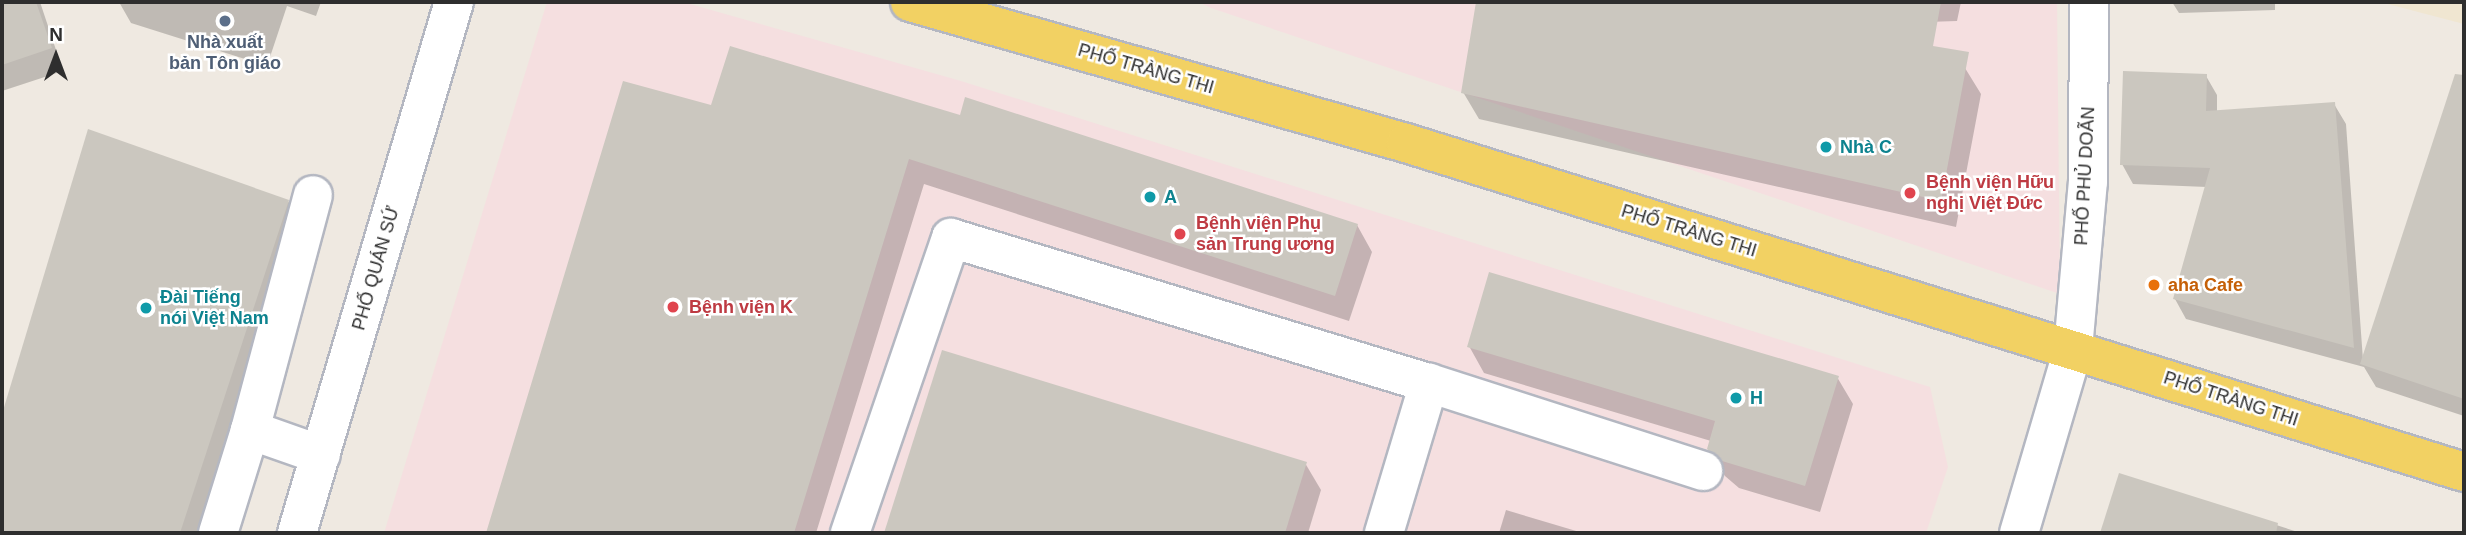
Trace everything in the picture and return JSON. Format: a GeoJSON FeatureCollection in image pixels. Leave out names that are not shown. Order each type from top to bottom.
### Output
{"type":"FeatureCollection","features":[{"type":"Feature","properties":{"kind":"main road","name":"PHỐ TRÀNG THI"},"geometry":{"type":"LineString","coordinates":[[910,2],[1406,143],[2464,472]]}},
{"type":"Feature","properties":{"kind":"street","name":"PHỐ QUÁN SỨ"},"geometry":{"type":"LineString","coordinates":[[297,533],[454,2]]}},
{"type":"Feature","properties":{"kind":"street","name":"PHỐ PHỦ DOÃN"},"geometry":{"type":"LineString","coordinates":[[2019,533],[2073,349],[2088,182],[2089,2]]}},
{"type":"Feature","properties":{"kind":"street"},"geometry":{"type":"LineString","coordinates":[[218,533],[250,430],[313,195]]}},
{"type":"Feature","properties":{"kind":"street"},"geometry":{"type":"LineString","coordinates":[[850,533],[951,238],[1429,383],[1703,471]]}},
{"type":"Feature","properties":{"kind":"street"},"geometry":{"type":"LineString","coordinates":[[1384,533],[1429,383]]}},
{"type":"Feature","properties":{"kind":"street"},"geometry":{"type":"LineString","coordinates":[[250,430],[321,455]]}},
{"type":"Feature","properties":{"kind":"shaded area"},"geometry":{"type":"Polygon","coordinates":[[[547,2],[683,2],[961,81],[1930,387],[1948,467],[1926,533],[384,533],[547,2]]]}},
{"type":"Feature","properties":{"kind":"shaded area","name":"Bệnh viện Hữu nghị Việt Đức"},"geometry":{"type":"Polygon","coordinates":[[[1198,2],[2057,2],[2060,294],[1211,8],[1198,2]]]}},
{"type":"Feature","properties":{"kind":"shaded area"},"geometry":{"type":"Polygon","coordinates":[[[2380,2],[2464,2],[2464,24],[2380,2]]]}},
{"type":"Feature","properties":{"kind":"building"},"geometry":{"type":"Polygon","coordinates":[[[2,2],[36,2],[52,48],[2,65],[2,2]]]}},
{"type":"Feature","properties":{"kind":"building","name":"Nhà C"},"geometry":{"type":"Polygon","coordinates":[[[1476,2],[1941,2],[1933,46],[1969,52],[1941,201],[1461,93],[1476,2]]]}},
{"type":"Feature","properties":{"kind":"building","name":"Bệnh viện K"},"geometry":{"type":"Polygon","coordinates":[[[730,46],[960,115],[965,97],[1358,224],[1335,296],[909,159],[794,533],[486,533],[623,81],[711,105],[730,46]]]}},
{"type":"Feature","properties":{"kind":"building"},"geometry":{"type":"Polygon","coordinates":[[[2123,71],[2207,74],[2206,111],[2335,102],[2354,348],[2173,299],[2210,168],[2120,165],[2123,71]]]}},
{"type":"Feature","properties":{"kind":"building"},"geometry":{"type":"Polygon","coordinates":[[[2455,74],[2464,75],[2464,399],[2360,364],[2455,74]]]}},
{"type":"Feature","properties":{"kind":"building","name":"Đài Tiếng nói Việt Nam"},"geometry":{"type":"Polygon","coordinates":[[[88,129],[289,200],[180,533],[2,533],[2,414],[88,129]]]}},
{"type":"Feature","properties":{"kind":"building","name":"H"},"geometry":{"type":"Polygon","coordinates":[[[1489,272],[1839,376],[1805,486],[1722,461],[1707,449],[1715,421],[1467,347],[1489,272]]]}},
{"type":"Feature","properties":{"kind":"building"},"geometry":{"type":"Polygon","coordinates":[[[942,350],[1307,462],[1285,533],[884,533],[942,350]]]}},
{"type":"Feature","properties":{"kind":"building"},"geometry":{"type":"Polygon","coordinates":[[[2119,473],[2278,523],[2276,533],[2100,533],[2119,473]]]}},
{"type":"Feature","properties":{"kind":"place","name":"Nhà xuất bản Tôn giáo"},"geometry":{"type":"Point","coordinates":[225,21]}},
{"type":"Feature","properties":{"kind":"place","name":"Nhà C"},"geometry":{"type":"Point","coordinates":[1826,147]}},
{"type":"Feature","properties":{"kind":"place","name":"Bệnh viện Hữu nghị Việt Đức"},"geometry":{"type":"Point","coordinates":[1910,193]}},
{"type":"Feature","properties":{"kind":"place","name":"A"},"geometry":{"type":"Point","coordinates":[1150,197]}},
{"type":"Feature","properties":{"kind":"place","name":"Bệnh viện Phụ sản Trung ương"},"geometry":{"type":"Point","coordinates":[1180,234]}},
{"type":"Feature","properties":{"kind":"place","name":"aha Cafe"},"geometry":{"type":"Point","coordinates":[2154,285]}},
{"type":"Feature","properties":{"kind":"place","name":"Bệnh viện K"},"geometry":{"type":"Point","coordinates":[673,307]}},
{"type":"Feature","properties":{"kind":"place","name":"Đài Tiếng nói Việt Nam"},"geometry":{"type":"Point","coordinates":[146,308]}},
{"type":"Feature","properties":{"kind":"place","name":"H"},"geometry":{"type":"Point","coordinates":[1736,398]}}]}
